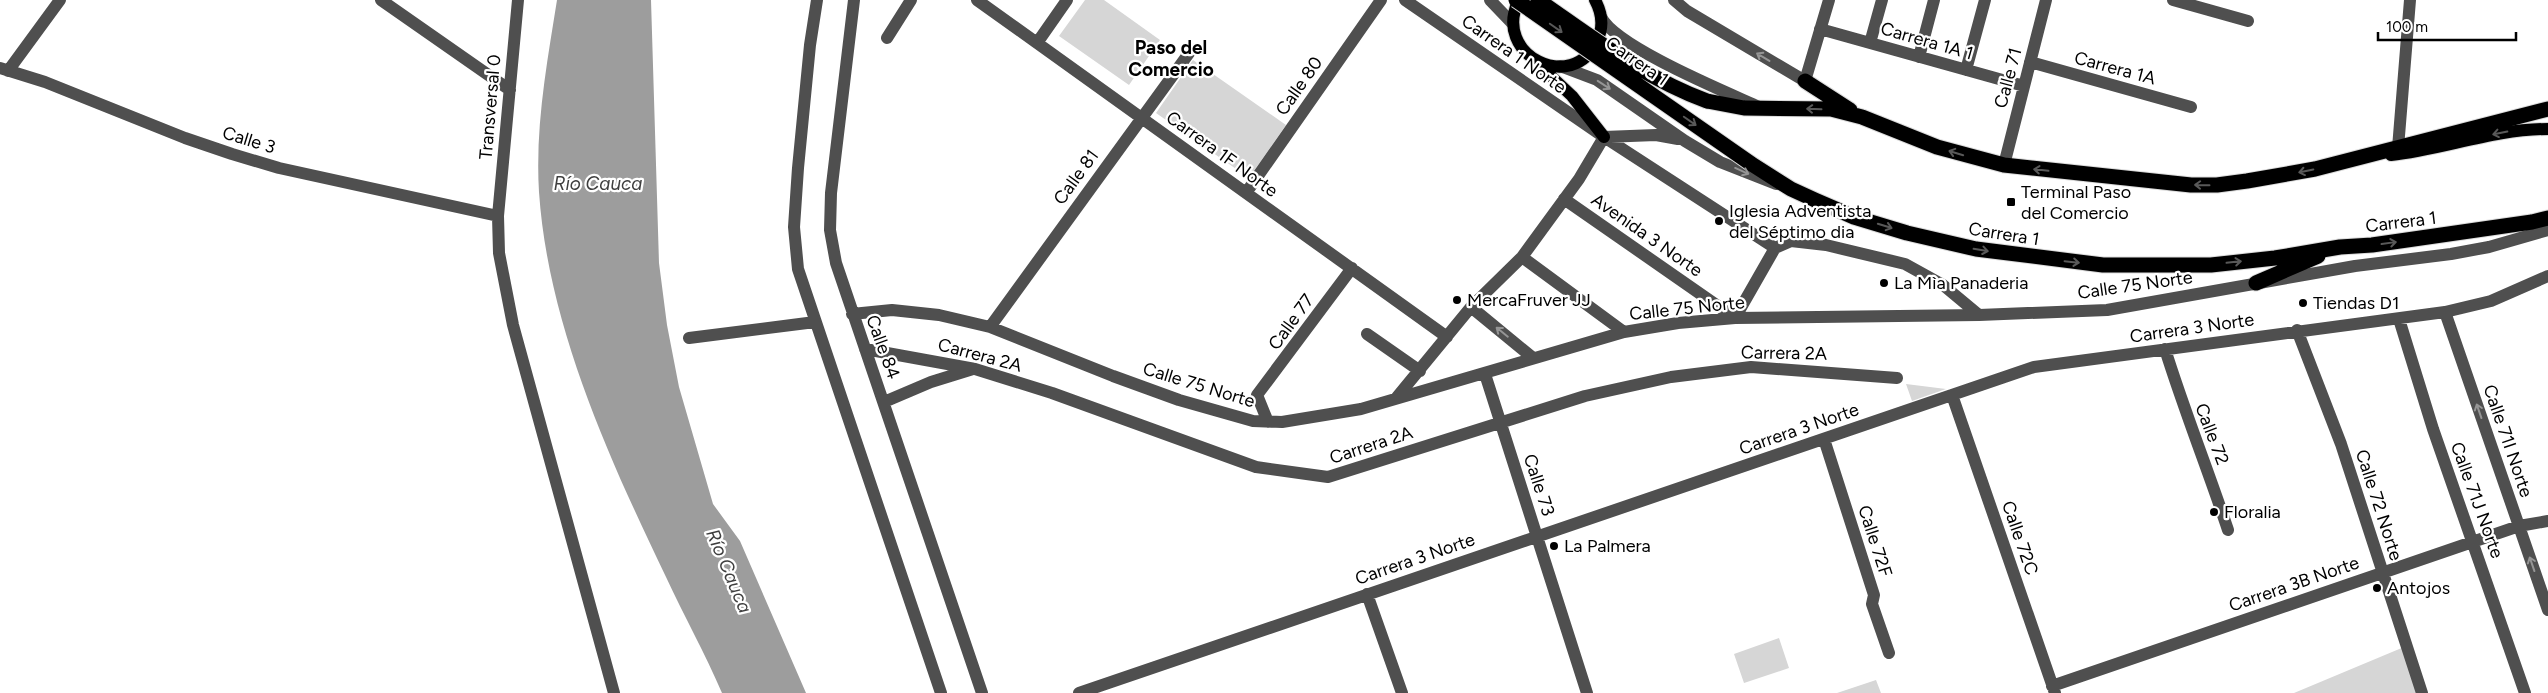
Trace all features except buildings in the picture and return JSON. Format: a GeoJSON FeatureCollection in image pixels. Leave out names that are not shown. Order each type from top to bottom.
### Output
{"type":"FeatureCollection","features":[{"type":"Feature","properties":{"kind":"highway","name":"Carrera 1"},"geometry":{"type":"LineString","coordinates":[[1518,0],[1750,163],[1791,189],[1854,216],[1938,241],[2103,266],[2211,265],[2275,258],[2340,247],[2372,245],[2532,222]]}},
{"type":"Feature","properties":{"kind":"highway","name":"Carrera 1"},"geometry":{"type":"LineString","coordinates":[[1538,0],[1642,72],[1676,90],[1707,101],[1764,109],[1831,109],[1862,118],[1937,148],[2004,165],[2174,183],[2217,185],[2279,176],[2354,160]]}},
{"type":"Feature","properties":{"kind":"highway"},"geometry":{"type":"LineString","coordinates":[[1805,81],[1862,118]]}},
{"type":"Feature","properties":{"kind":"highway"},"geometry":{"type":"LineString","coordinates":[[2354,160],[2548,109]]}},
{"type":"Feature","properties":{"kind":"highway"},"geometry":{"type":"LineString","coordinates":[[2532,222],[2548,218]]}},
{"type":"Feature","properties":{"kind":"highway"},"geometry":{"type":"LineString","coordinates":[[2256,283],[2340,247]]}},
{"type":"Feature","properties":{"kind":"main road"},"geometry":{"type":"LineString","coordinates":[[1518,0],[1513,24],[1519,45],[1572,96],[1604,137]]}},
{"type":"Feature","properties":{"kind":"main road"},"geometry":{"type":"LineString","coordinates":[[1595,0],[1601,16]]}},
{"type":"Feature","properties":{"kind":"main road"},"geometry":{"type":"LineString","coordinates":[[1535,60],[1547,65],[1560,66],[1578,62],[1592,50],[1600,32],[1602,0]]}},
{"type":"Feature","properties":{"kind":"main road","name":"Carrera 1"},"geometry":{"type":"LineString","coordinates":[[2354,160],[2428,150],[2509,132],[2548,129]]}},
{"type":"Feature","properties":{"kind":"main road","name":"Carrera 1"},"geometry":{"type":"LineString","coordinates":[[2532,222],[2548,214]]}},
{"type":"Feature","properties":{"kind":"street"},"geometry":{"type":"LineString","coordinates":[[4,69],[60,0]]}},
{"type":"Feature","properties":{"kind":"street"},"geometry":{"type":"LineString","coordinates":[[381,0],[510,90]]}},
{"type":"Feature","properties":{"kind":"street","name":"Transversal 0"},"geometry":{"type":"LineString","coordinates":[[518,0],[498,216],[499,252],[513,325],[614,693]]}},
{"type":"Feature","properties":{"kind":"street","name":"Calle 84"},"geometry":{"type":"LineString","coordinates":[[854,0],[831,193],[830,230],[836,263],[982,693]]}},
{"type":"Feature","properties":{"kind":"street"},"geometry":{"type":"LineString","coordinates":[[887,38],[911,0]]}},
{"type":"Feature","properties":{"kind":"street","name":"Carrera 1F Norte"},"geometry":{"type":"LineString","coordinates":[[977,0],[1447,337]]}},
{"type":"Feature","properties":{"kind":"street"},"geometry":{"type":"LineString","coordinates":[[1037,43],[1067,0]]}},
{"type":"Feature","properties":{"kind":"street","name":"Calle 80"},"geometry":{"type":"LineString","coordinates":[[1246,193],[1381,0]]}},
{"type":"Feature","properties":{"kind":"street","name":"Carrera 1 Norte"},"geometry":{"type":"LineString","coordinates":[[1405,0],[1604,137],[1775,248]]}},
{"type":"Feature","properties":{"kind":"street"},"geometry":{"type":"LineString","coordinates":[[1490,0],[1513,24]]}},
{"type":"Feature","properties":{"kind":"street"},"geometry":{"type":"LineString","coordinates":[[1674,0],[1686,11],[1805,81],[1828,0]]}},
{"type":"Feature","properties":{"kind":"street"},"geometry":{"type":"LineString","coordinates":[[1870,44],[1882,0]]}},
{"type":"Feature","properties":{"kind":"street"},"geometry":{"type":"LineString","coordinates":[[1920,57],[1934,0]]}},
{"type":"Feature","properties":{"kind":"street"},"geometry":{"type":"LineString","coordinates":[[1966,70],[1985,0]]}},
{"type":"Feature","properties":{"kind":"street","name":"Calle 71"},"geometry":{"type":"LineString","coordinates":[[2004,165],[2046,0]]}},
{"type":"Feature","properties":{"kind":"street"},"geometry":{"type":"LineString","coordinates":[[2173,0],[2248,22]]}},
{"type":"Feature","properties":{"kind":"street"},"geometry":{"type":"LineString","coordinates":[[2398,148],[2410,0]]}},
{"type":"Feature","properties":{"kind":"street"},"geometry":{"type":"LineString","coordinates":[[819,2],[810,45],[794,227],[798,270],[941,693]]}},
{"type":"Feature","properties":{"kind":"street"},"geometry":{"type":"LineString","coordinates":[[1601,16],[1613,32],[1646,52],[1731,96],[1764,109]]}},
{"type":"Feature","properties":{"kind":"street","name":"Carrera 1A 1"},"geometry":{"type":"LineString","coordinates":[[1820,30],[2024,86]]}},
{"type":"Feature","properties":{"kind":"street","name":"Calle 81"},"geometry":{"type":"LineString","coordinates":[[990,327],[1141,117],[1192,50]]}},
{"type":"Feature","properties":{"kind":"street","name":"Carrera 1A"},"geometry":{"type":"LineString","coordinates":[[2030,62],[2191,107]]}},
{"type":"Feature","properties":{"kind":"street"},"geometry":{"type":"LineString","coordinates":[[1560,66],[1597,80],[1685,141],[1740,171],[1791,189]]}},
{"type":"Feature","properties":{"kind":"street","name":"Calle 3"},"geometry":{"type":"LineString","coordinates":[[4,69],[45,82],[177,135],[279,168],[498,216]]}},
{"type":"Feature","properties":{"kind":"street"},"geometry":{"type":"LineString","coordinates":[[1397,397],[1471,307],[1522,257],[1564,199],[1604,137],[1656,135],[1685,141]]}},
{"type":"Feature","properties":{"kind":"street","name":"Avenida 3 Norte"},"geometry":{"type":"LineString","coordinates":[[1564,199],[1735,318]]}},
{"type":"Feature","properties":{"kind":"street","name":"Calle 75 Norte"},"geometry":{"type":"LineString","coordinates":[[852,314],[892,310],[939,315],[990,327],[1179,400],[1253,421],[1268,422],[1312,418],[1360,409],[1624,332],[1678,323],[1735,318],[1979,315],[2107,310],[2355,266],[2451,254],[2548,230]]}},
{"type":"Feature","properties":{"kind":"street"},"geometry":{"type":"LineString","coordinates":[[1735,318],[1775,248],[1791,241],[1826,245],[1905,264],[1944,284],[1979,315]]}},
{"type":"Feature","properties":{"kind":"street"},"geometry":{"type":"LineString","coordinates":[[1522,257],[1624,332]]}},
{"type":"Feature","properties":{"kind":"street","name":"Calle 77"},"geometry":{"type":"LineString","coordinates":[[1268,422],[1257,395],[1352,268]]}},
{"type":"Feature","properties":{"kind":"street","name":"Carrera 3 Norte"},"geometry":{"type":"LineString","coordinates":[[1078,693],[2034,367],[2297,330],[2445,312],[2491,301],[2548,276]]}},
{"type":"Feature","properties":{"kind":"street"},"geometry":{"type":"LineString","coordinates":[[1471,307],[1533,358]]}},
{"type":"Feature","properties":{"kind":"street","name":"Calle 71I Norte"},"geometry":{"type":"LineString","coordinates":[[2445,312],[2548,610]]}},
{"type":"Feature","properties":{"kind":"street","name":"Calle 71J Norte"},"geometry":{"type":"LineString","coordinates":[[2399,319],[2433,428],[2525,693]]}},
{"type":"Feature","properties":{"kind":"street"},"geometry":{"type":"LineString","coordinates":[[689,338],[815,322]]}},
{"type":"Feature","properties":{"kind":"street","name":"Calle 72 Norte"},"geometry":{"type":"LineString","coordinates":[[2297,330],[2341,444],[2422,693]]}},
{"type":"Feature","properties":{"kind":"street"},"geometry":{"type":"LineString","coordinates":[[1367,334],[1420,371]]}},
{"type":"Feature","properties":{"kind":"street","name":"Carrera 2A"},"geometry":{"type":"LineString","coordinates":[[865,349],[975,368],[1052,393],[1256,467],[1328,477],[1585,396],[1629,385],[1751,367],[1897,378]]}},
{"type":"Feature","properties":{"kind":"street","name":"Calle 72"},"geometry":{"type":"LineString","coordinates":[[2164,349],[2191,430],[2207,468],[2228,530]]}},
{"type":"Feature","properties":{"kind":"street"},"geometry":{"type":"LineString","coordinates":[[884,402],[931,382],[975,368]]}},
{"type":"Feature","properties":{"kind":"street","name":"Calle 73"},"geometry":{"type":"LineString","coordinates":[[1485,374],[1587,693]]}},
{"type":"Feature","properties":{"kind":"street","name":"Calle 72C"},"geometry":{"type":"LineString","coordinates":[[1952,395],[2054,689]]}},
{"type":"Feature","properties":{"kind":"street","name":"Calle 72F"},"geometry":{"type":"LineString","coordinates":[[1824,439],[1874,595],[1872,604],[1889,653]]}},
{"type":"Feature","properties":{"kind":"street","name":"Carrera 3B Norte"},"geometry":{"type":"LineString","coordinates":[[2054,689],[2383,572],[2519,526],[2548,521]]}},
{"type":"Feature","properties":{"kind":"street"},"geometry":{"type":"LineString","coordinates":[[1367,594],[1402,693]]}},
{"type":"Feature","properties":{"kind":"shaded area"},"geometry":{"type":"Polygon","coordinates":[[[1085,0],[1104,0],[1160,40],[1129,85],[1059,36],[1085,0]]]}},
{"type":"Feature","properties":{"kind":"shaded area"},"geometry":{"type":"Polygon","coordinates":[[[1193,60],[1286,125],[1249,178],[1156,113],[1193,60]]]}},
{"type":"Feature","properties":{"kind":"shaded area"},"geometry":{"type":"Polygon","coordinates":[[[1906,384],[1946,389],[1912,401],[1906,384]]]}},
{"type":"Feature","properties":{"kind":"shaded area"},"geometry":{"type":"Polygon","coordinates":[[[1779,638],[1789,668],[1744,683],[1734,654],[1779,638]]]}},
{"type":"Feature","properties":{"kind":"shaded area"},"geometry":{"type":"Polygon","coordinates":[[[2404,647],[2419,693],[2294,693],[2404,647]]]}},
{"type":"Feature","properties":{"kind":"shaded area"},"geometry":{"type":"Polygon","coordinates":[[[1876,680],[1881,693],[1837,693],[1876,680]]]}},
{"type":"Feature","properties":{"kind":"water","name":"Río Cauca"},"geometry":{"type":"Polygon","coordinates":[[[557,0],[651,0],[659,263],[667,325],[679,387],[713,504],[740,541],[806,693],[722,693],[623,485],[584,390],[555,292],[545,242],[539,192],[540,119],[557,0]]]}},
{"type":"Feature","properties":{"kind":"place","name":"Terminal Paso del Comercio"},"geometry":{"type":"Point","coordinates":[2011,202]}},
{"type":"Feature","properties":{"kind":"place","name":"Iglesia Adventista del Séptimo dia"},"geometry":{"type":"Point","coordinates":[1719,221]}},
{"type":"Feature","properties":{"kind":"place","name":"La Mìa Panaderia"},"geometry":{"type":"Point","coordinates":[1884,283]}},
{"type":"Feature","properties":{"kind":"place","name":"MercaFruver JJ"},"geometry":{"type":"Point","coordinates":[1457,300]}},
{"type":"Feature","properties":{"kind":"place","name":"Tiendas D1"},"geometry":{"type":"Point","coordinates":[2303,303]}},
{"type":"Feature","properties":{"kind":"place","name":"Floralia"},"geometry":{"type":"Point","coordinates":[2214,512]}},
{"type":"Feature","properties":{"kind":"place","name":"La Palmera"},"geometry":{"type":"Point","coordinates":[1554,546]}},
{"type":"Feature","properties":{"kind":"place","name":"Antojos"},"geometry":{"type":"Point","coordinates":[2377,588]}},
{"type":"Feature","properties":{"kind":"district","name":"Paso del Comercio"},"geometry":{"type":"Point","coordinates":[1171,58]}}]}
